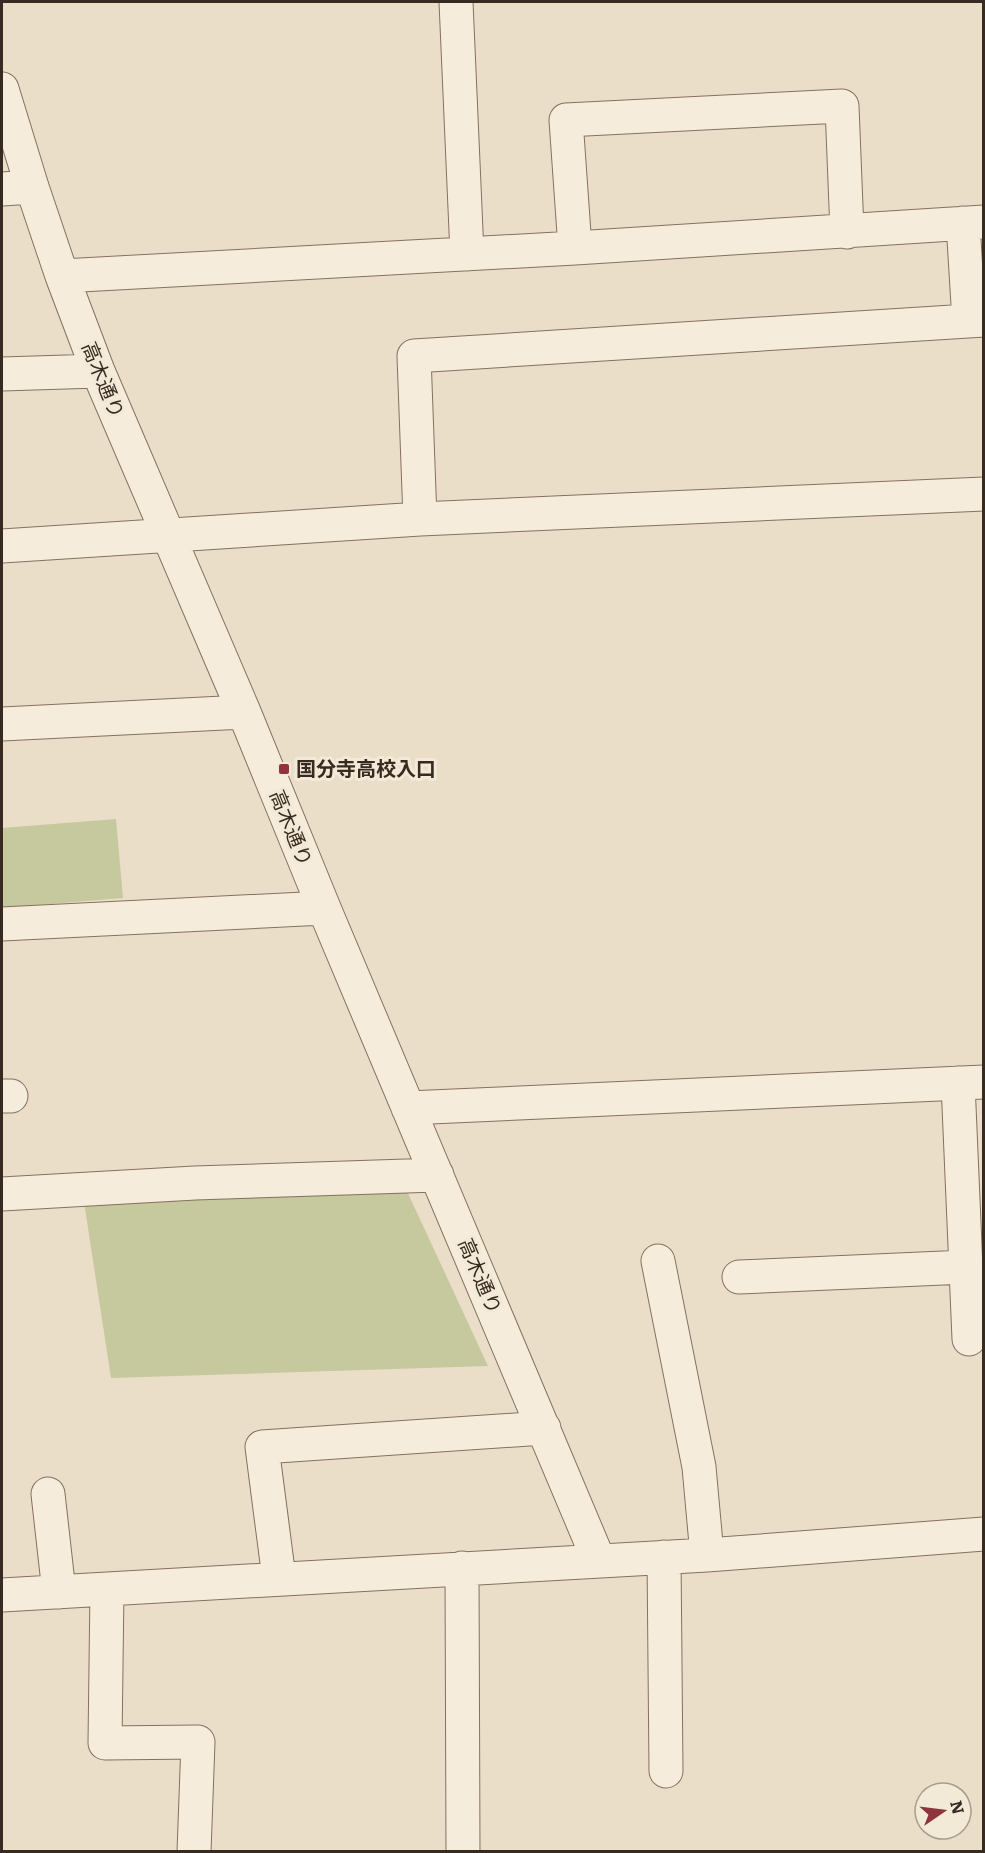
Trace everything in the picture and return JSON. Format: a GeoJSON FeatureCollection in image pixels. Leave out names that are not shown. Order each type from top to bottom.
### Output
{"type":"FeatureCollection","features":[{"type":"Feature","properties":{"kind":"street"},"geometry":{"type":"LineString","coordinates":[[456,2],[467,254]]}},
{"type":"Feature","properties":{"kind":"street","name":"高木通り"},"geometry":{"type":"LineString","coordinates":[[2,89],[17,188],[62,276],[98,371],[170,536],[599,1561]]}},
{"type":"Feature","properties":{"kind":"street"},"geometry":{"type":"LineString","coordinates":[[575,248],[566,120],[842,106],[847,232]]}},
{"type":"Feature","properties":{"kind":"street"},"geometry":{"type":"LineString","coordinates":[[62,276],[847,232],[973,222],[976,320],[414,356],[420,519]]}},
{"type":"Feature","properties":{"kind":"street"},"geometry":{"type":"LineString","coordinates":[[2,374],[98,371]]}},
{"type":"Feature","properties":{"kind":"street"},"geometry":{"type":"LineString","coordinates":[[2,546],[420,519],[984,494]]}},
{"type":"Feature","properties":{"kind":"street"},"geometry":{"type":"LineString","coordinates":[[2,724],[244,712]]}},
{"type":"Feature","properties":{"kind":"street"},"geometry":{"type":"LineString","coordinates":[[2,924],[324,908]]}},
{"type":"Feature","properties":{"kind":"street"},"geometry":{"type":"LineString","coordinates":[[408,1108],[971,1083],[966,1267],[969,1339]]}},
{"type":"Feature","properties":{"kind":"street"},"geometry":{"type":"LineString","coordinates":[[2,1194],[195,1183],[436,1175]]}},
{"type":"Feature","properties":{"kind":"street"},"geometry":{"type":"LineString","coordinates":[[658,1261],[699,1467],[707,1555]]}},
{"type":"Feature","properties":{"kind":"street"},"geometry":{"type":"LineString","coordinates":[[739,1276],[966,1267]]}},
{"type":"Feature","properties":{"kind":"street"},"geometry":{"type":"LineString","coordinates":[[279,1578],[262,1448],[544,1428]]}},
{"type":"Feature","properties":{"kind":"street"},"geometry":{"type":"LineString","coordinates":[[48,1494],[59,1592]]}},
{"type":"Feature","properties":{"kind":"street"},"geometry":{"type":"LineString","coordinates":[[2,1595],[707,1555],[984,1534]]}},
{"type":"Feature","properties":{"kind":"street"},"geometry":{"type":"LineString","coordinates":[[664,1557],[666,1771]]}},
{"type":"Feature","properties":{"kind":"street"},"geometry":{"type":"LineString","coordinates":[[462,1568],[463,1851]]}},
{"type":"Feature","properties":{"kind":"street"},"geometry":{"type":"LineString","coordinates":[[107,1589],[105,1743],[198,1742],[194,1851]]}},
{"type":"Feature","properties":{"kind":"green space"},"geometry":{"type":"Polygon","coordinates":[[[116,819],[123,898],[2,908],[2,828],[116,819]]]}},
{"type":"Feature","properties":{"kind":"green space"},"geometry":{"type":"Polygon","coordinates":[[[400,1176],[488,1366],[111,1378],[84,1202],[400,1176]]]}},
{"type":"Feature","properties":{"kind":"place","name":"国分寺高校入口"},"geometry":{"type":"Point","coordinates":[284,769]}}]}
